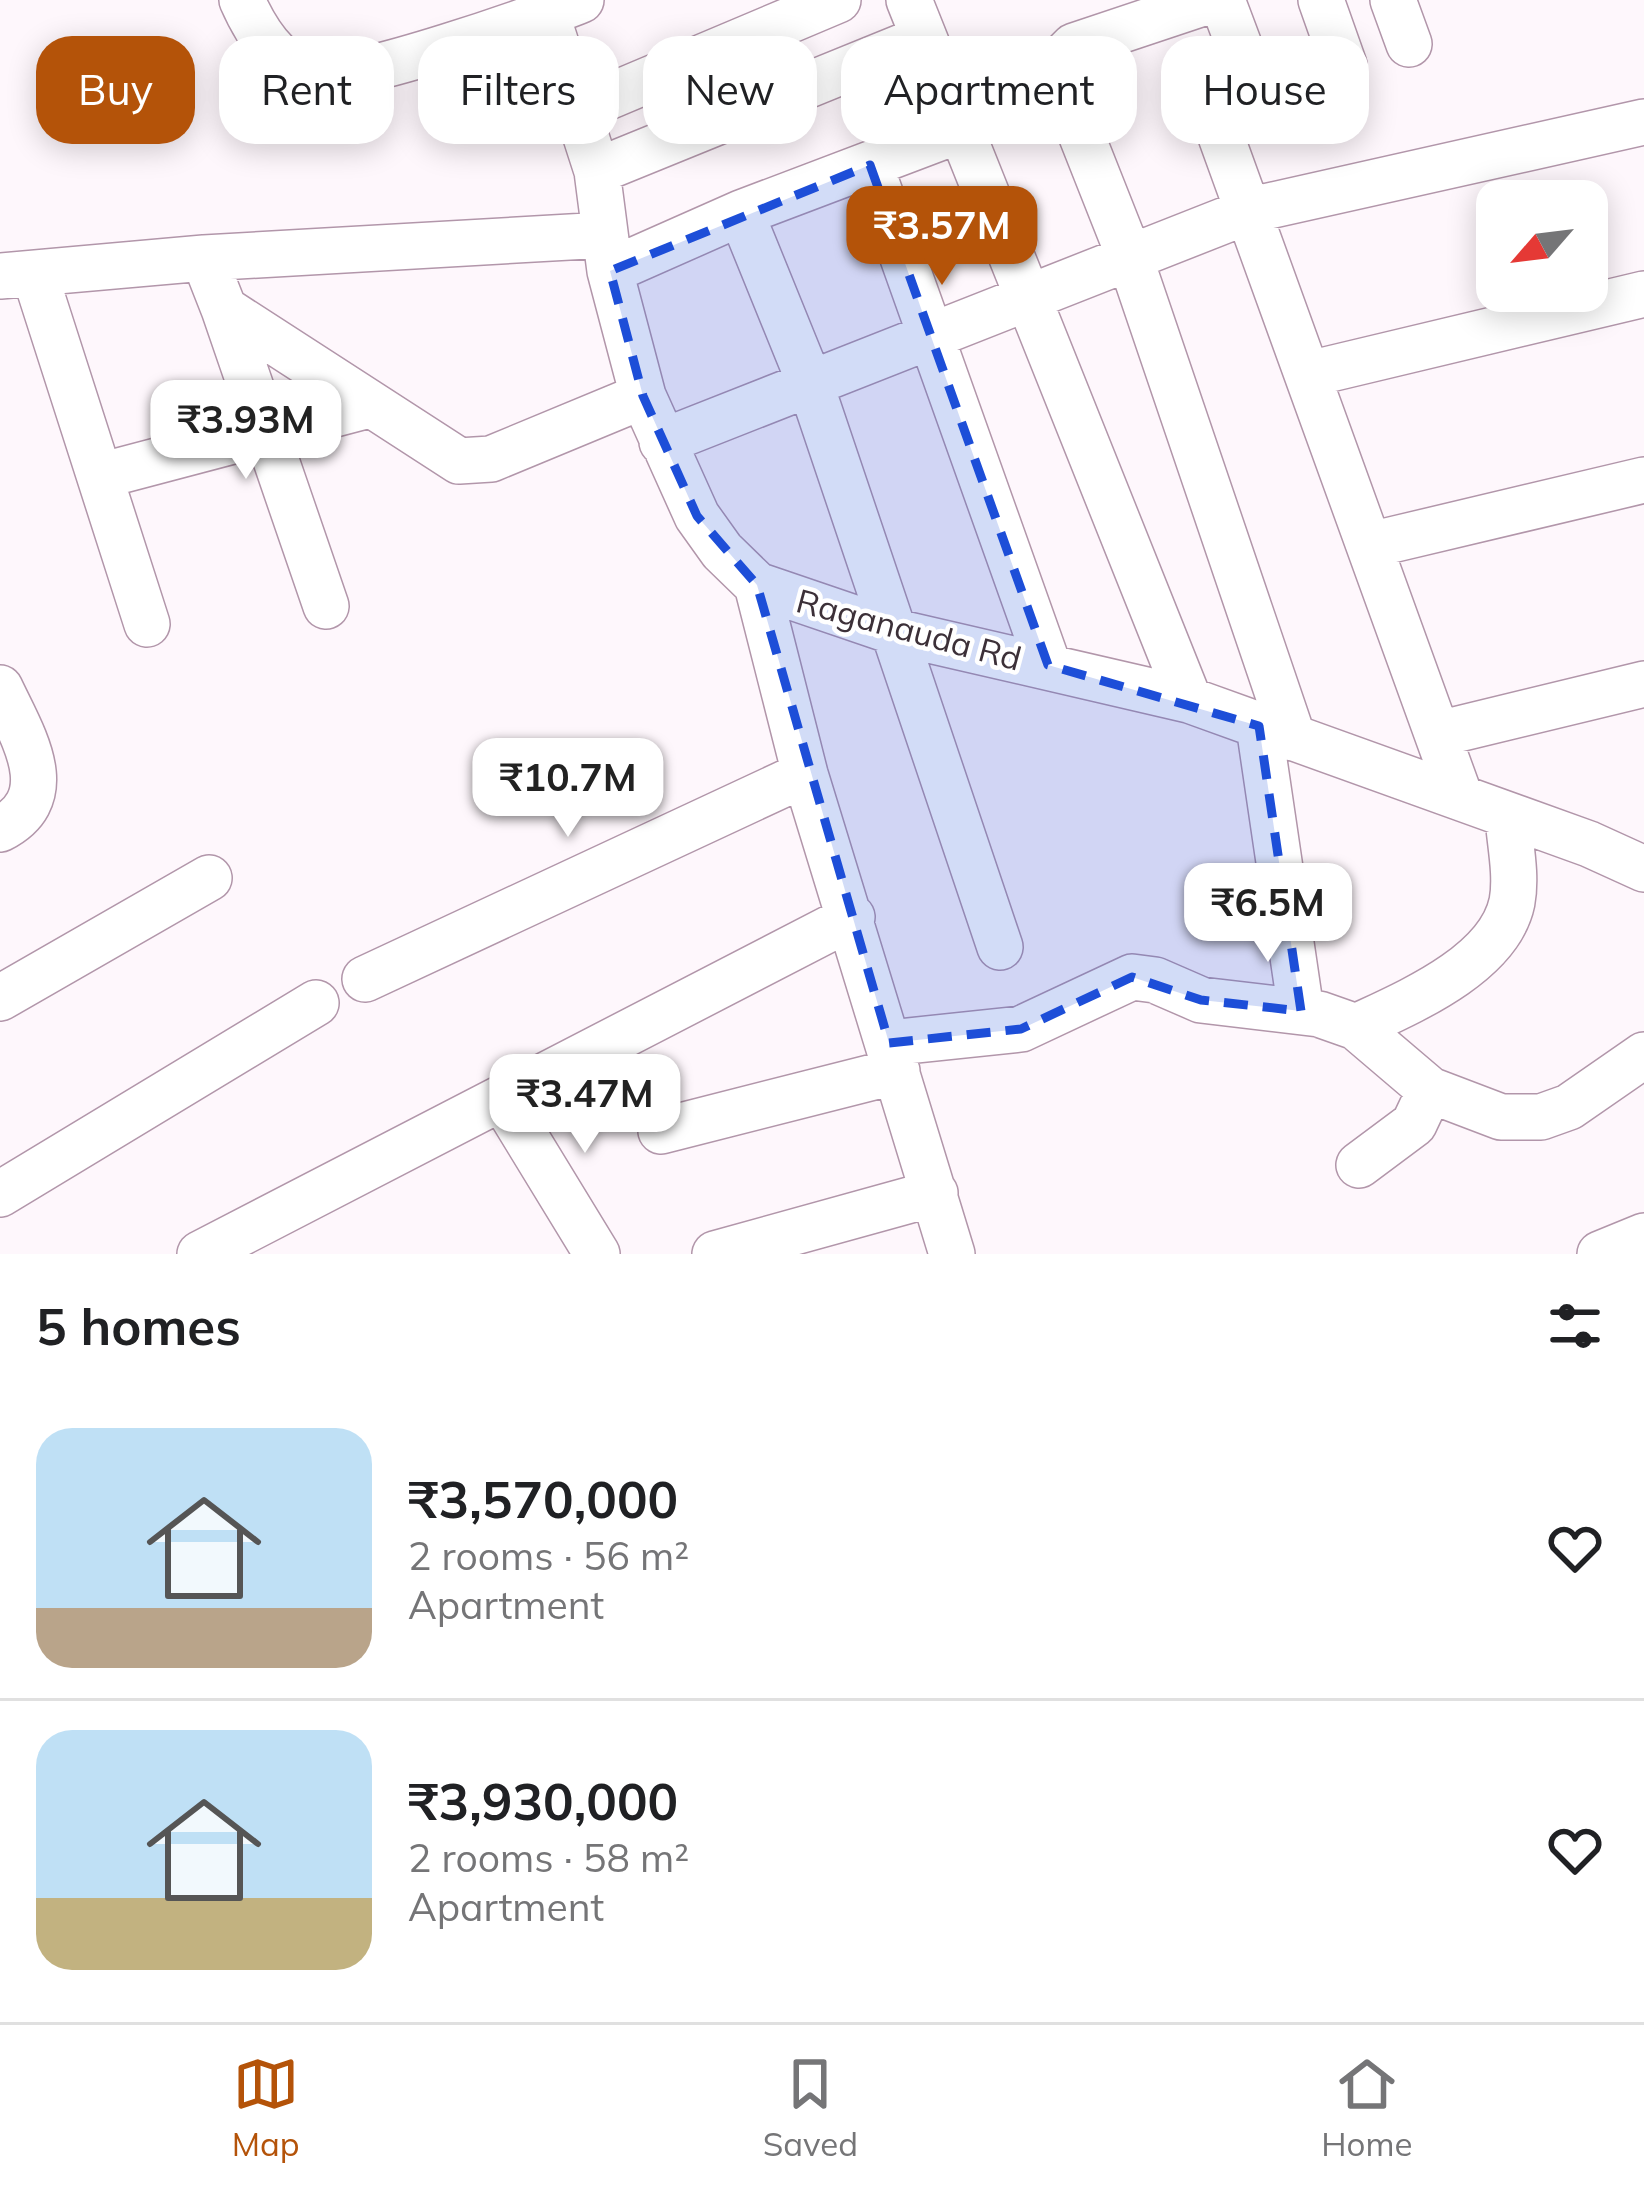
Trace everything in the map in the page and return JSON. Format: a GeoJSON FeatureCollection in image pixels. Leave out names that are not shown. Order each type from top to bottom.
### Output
{"type":"FeatureCollection","features":[{"type":"Feature","properties":{"kind":"street"},"geometry":{"type":"LineString","coordinates":[[242,0],[260,37],[297,70],[335,77],[566,5]]}},
{"type":"Feature","properties":{"kind":"street"},"geometry":{"type":"LineString","coordinates":[[619,92],[838,0]]}},
{"type":"Feature","properties":{"kind":"street"},"geometry":{"type":"LineString","coordinates":[[1212,0],[1073,46],[1059,61],[1058,76],[1130,258],[1276,732],[1301,1011]]}},
{"type":"Feature","properties":{"kind":"street"},"geometry":{"type":"LineString","coordinates":[[1222,0],[1240,67],[1209,99],[1460,796]]}},
{"type":"Feature","properties":{"kind":"street"},"geometry":{"type":"LineString","coordinates":[[1321,0],[1334,36]]}},
{"type":"Feature","properties":{"kind":"street"},"geometry":{"type":"LineString","coordinates":[[1393,0],[1409,44]]}},
{"type":"Feature","properties":{"kind":"street","name":"Raganauda Rd"},"geometry":{"type":"LineString","coordinates":[[566,5],[569,36]]}},
{"type":"Feature","properties":{"kind":"street"},"geometry":{"type":"LineString","coordinates":[[597,171],[916,19]]}},
{"type":"Feature","properties":{"kind":"street"},"geometry":{"type":"LineString","coordinates":[[662,442],[1251,210],[1644,122]]}},
{"type":"Feature","properties":{"kind":"street","name":"Raganauda Rd"},"geometry":{"type":"LineString","coordinates":[[588,144],[597,171],[607,253],[643,396],[697,516],[722,551],[757,584],[895,632],[1189,700],[1460,796],[1644,869]]}},
{"type":"Feature","properties":{"kind":"street"},"geometry":{"type":"LineString","coordinates":[[147,623],[100,476],[18,276],[204,258],[607,253],[741,213],[924,144]]}},
{"type":"Feature","properties":{"kind":"street"},"geometry":{"type":"LineString","coordinates":[[966,144],[1189,700]]}},
{"type":"Feature","properties":{"kind":"street"},"geometry":{"type":"LineString","coordinates":[[870,165],[1048,665]]}},
{"type":"Feature","properties":{"kind":"street"},"geometry":{"type":"LineString","coordinates":[[741,213],[810,383],[1000,947]]}},
{"type":"Feature","properties":{"kind":"street"},"geometry":{"type":"LineString","coordinates":[[204,258],[326,606]]}},
{"type":"Feature","properties":{"kind":"street"},"geometry":{"type":"LineString","coordinates":[[1309,374],[1644,294]]}},
{"type":"Feature","properties":{"kind":"street"},"geometry":{"type":"LineString","coordinates":[[224,309],[445,454],[476,463],[643,396]]}},
{"type":"Feature","properties":{"kind":"street"},"geometry":{"type":"LineString","coordinates":[[100,476],[266,436],[369,405]]}},
{"type":"Feature","properties":{"kind":"street"},"geometry":{"type":"LineString","coordinates":[[1370,544],[1644,480]]}},
{"type":"Feature","properties":{"kind":"street"},"geometry":{"type":"LineString","coordinates":[[757,584],[805,774],[952,1254]]}},
{"type":"Feature","properties":{"kind":"street"},"geometry":{"type":"LineString","coordinates":[[1438,734],[1644,684]]}},
{"type":"Feature","properties":{"kind":"street"},"geometry":{"type":"LineString","coordinates":[[0,688],[33,761],[36,788],[27,811],[0,829]]}},
{"type":"Feature","properties":{"kind":"street"},"geometry":{"type":"LineString","coordinates":[[365,979],[805,774]]}},
{"type":"Feature","properties":{"kind":"street"},"geometry":{"type":"LineString","coordinates":[[1356,1027],[1419,997],[1476,954],[1503,923],[1513,879],[1508,818]]}},
{"type":"Feature","properties":{"kind":"street"},"geometry":{"type":"LineString","coordinates":[[0,998],[209,878]]}},
{"type":"Feature","properties":{"kind":"street"},"geometry":{"type":"LineString","coordinates":[[200,1254],[852,917]]}},
{"type":"Feature","properties":{"kind":"street"},"geometry":{"type":"LineString","coordinates":[[661,1131],[893,1057],[1021,1029],[1132,976],[1155,980],[1201,1000],[1301,1011],[1356,1027],[1430,1090],[1501,1117],[1541,1117],[1569,1107],[1644,1054]]}},
{"type":"Feature","properties":{"kind":"street"},"geometry":{"type":"LineString","coordinates":[[0,1194],[316,1003]]}},
{"type":"Feature","properties":{"kind":"street"},"geometry":{"type":"LineString","coordinates":[[1359,1166],[1414,1124],[1430,1090]]}},
{"type":"Feature","properties":{"kind":"street"},"geometry":{"type":"LineString","coordinates":[[503,1100],[597,1254]]}},
{"type":"Feature","properties":{"kind":"street"},"geometry":{"type":"LineString","coordinates":[[715,1254],[934,1193]]}},
{"type":"Feature","properties":{"kind":"street"},"geometry":{"type":"LineString","coordinates":[[1600,1254],[1644,1236]]}},
{"type":"Feature","properties":{"kind":"highlighted area"},"geometry":{"type":"Polygon","coordinates":[[[870,165],[1048,665],[1259,726],[1301,1011],[1201,1000],[1132,977],[1021,1029],[889,1043],[757,585],[697,516],[643,396],[610,271],[870,165]]]}}]}
